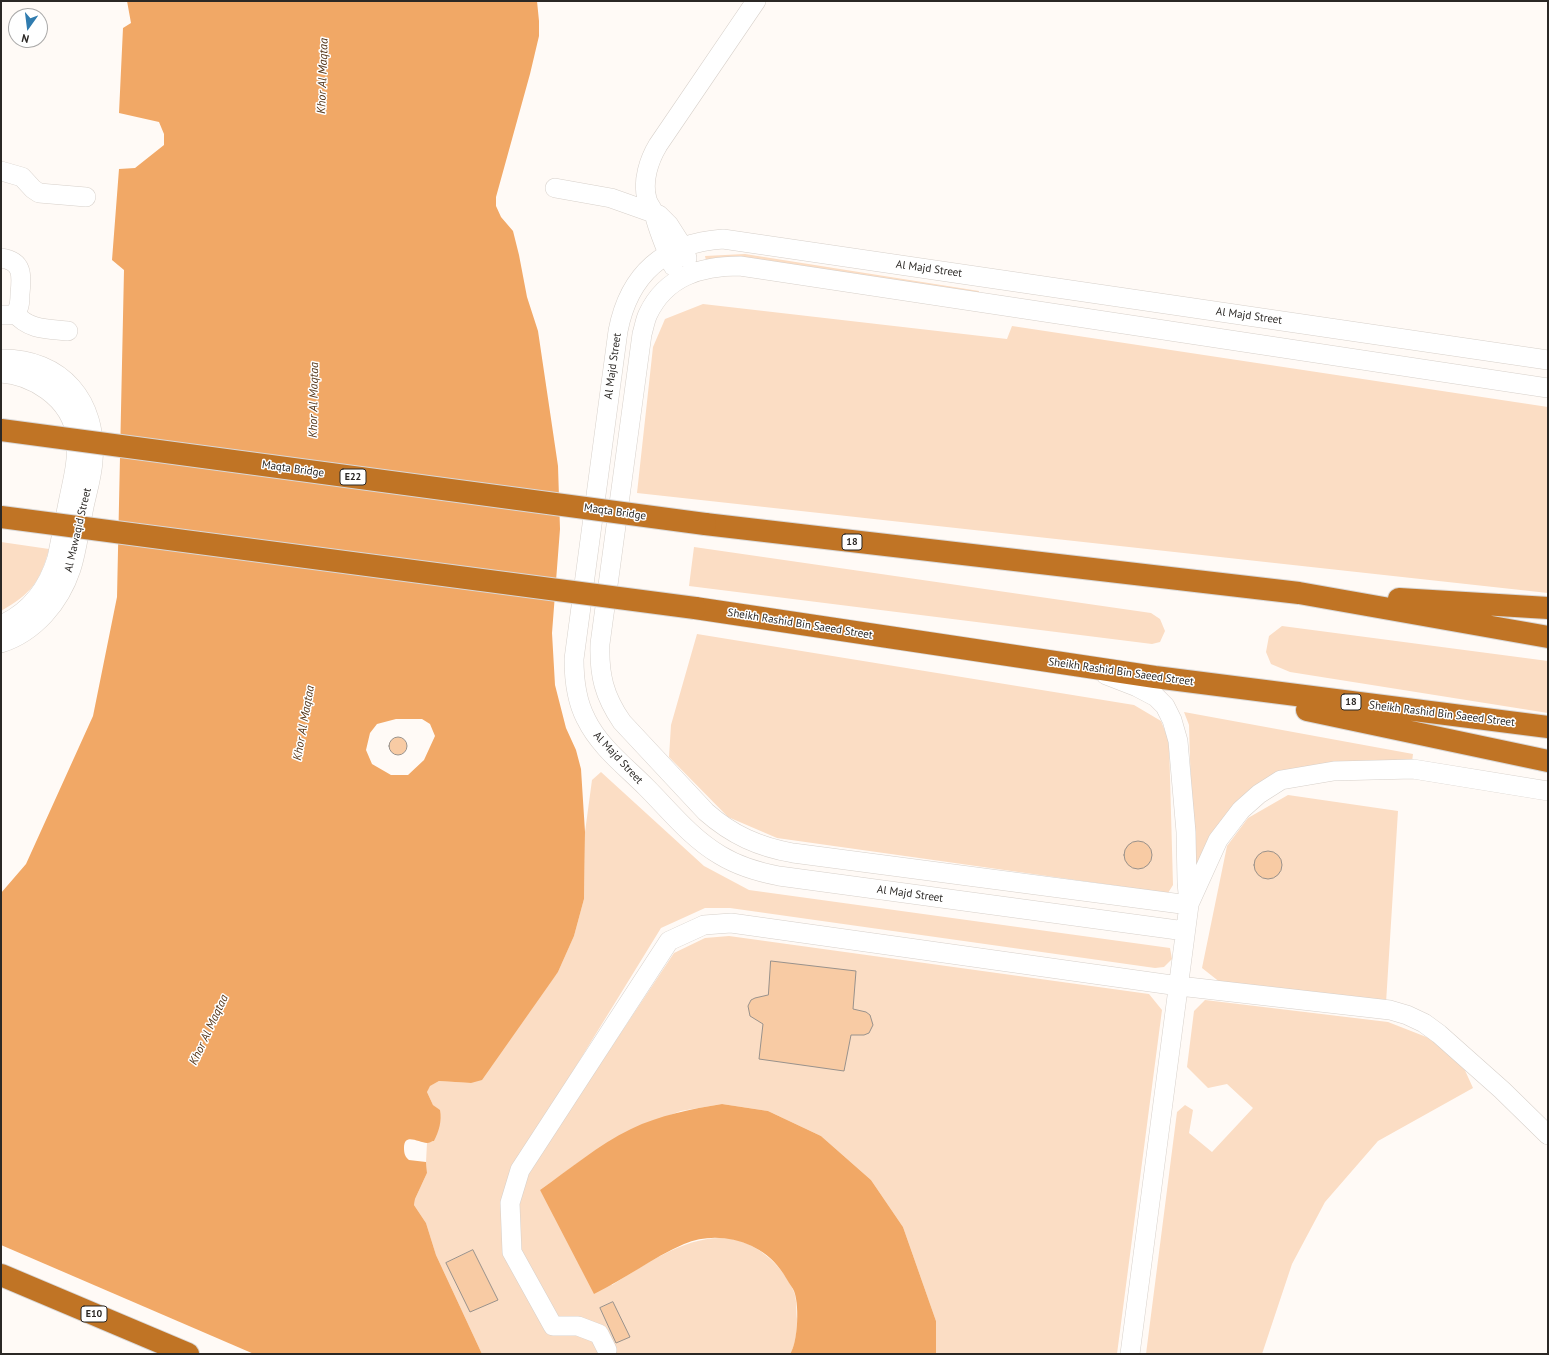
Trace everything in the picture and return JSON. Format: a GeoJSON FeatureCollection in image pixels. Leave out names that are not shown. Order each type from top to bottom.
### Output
{"type":"FeatureCollection","features":[{"type":"Feature","properties":{"kind":"highway","name":"Maqta Bridge"},"geometry":{"type":"LineString","coordinates":[[1,430],[705,524]]}},
{"type":"Feature","properties":{"kind":"highway","name":"Sheikh Rashid Bin Saeed Street"},"geometry":{"type":"LineString","coordinates":[[1,517],[695,608],[1155,678],[1548,727]]}},
{"type":"Feature","properties":{"kind":"highway","name":"18"},"geometry":{"type":"LineString","coordinates":[[705,524],[1299,593],[1548,637]]}},
{"type":"Feature","properties":{"kind":"highway"},"geometry":{"type":"LineString","coordinates":[[1299,593],[1548,608]]}},
{"type":"Feature","properties":{"kind":"highway"},"geometry":{"type":"LineString","coordinates":[[1155,678],[1548,761]]}},
{"type":"Feature","properties":{"kind":"highway","name":"E10"},"geometry":{"type":"LineString","coordinates":[[1,1275],[188,1354]]}},
{"type":"Feature","properties":{"kind":"street"},"geometry":{"type":"LineString","coordinates":[[654,212],[647,198],[646,184],[648,167],[654,152],[756,1]]}},
{"type":"Feature","properties":{"kind":"street"},"geometry":{"type":"LineString","coordinates":[[1,171],[22,177],[39,193],[86,197]]}},
{"type":"Feature","properties":{"kind":"street"},"geometry":{"type":"LineString","coordinates":[[556,188],[595,194],[654,212],[663,218],[669,225],[675,251],[686,275]]}},
{"type":"Feature","properties":{"kind":"street","name":"Al Majd Street"},"geometry":{"type":"LineString","coordinates":[[1185,932],[780,876],[748,868],[719,854],[694,835],[603,744],[594,732],[580,705],[574,675],[574,660],[618,331],[621,315],[627,299],[636,284],[646,271],[675,251],[706,241],[722,239],[1548,360]]}},
{"type":"Feature","properties":{"kind":"street"},"geometry":{"type":"LineString","coordinates":[[1,258],[13,261],[22,274],[19,306],[8,314]]}},
{"type":"Feature","properties":{"kind":"street"},"geometry":{"type":"LineString","coordinates":[[1189,905],[793,853],[762,846],[732,832],[706,812],[622,722],[612,708],[606,693],[601,672],[600,644],[642,334],[647,315],[657,298],[671,284],[686,275],[725,266],[755,268],[1548,388]]}},
{"type":"Feature","properties":{"kind":"street"},"geometry":{"type":"LineString","coordinates":[[8,314],[19,318],[30,326],[68,331]]}},
{"type":"Feature","properties":{"kind":"street"},"geometry":{"type":"LineString","coordinates":[[1,359],[15,358],[31,361],[46,367],[65,380],[80,398],[89,418],[84,433]]}},
{"type":"Feature","properties":{"kind":"street"},"geometry":{"type":"LineString","coordinates":[[1,373],[21,377],[52,393],[84,433]]}},
{"type":"Feature","properties":{"kind":"street","name":"Al Mawaqid Street"},"geometry":{"type":"LineString","coordinates":[[1,625],[19,615],[29,607],[46,585],[53,572],[78,453],[84,433]]}},
{"type":"Feature","properties":{"kind":"street","name":"Al Mawaqid Street"},"geometry":{"type":"LineString","coordinates":[[1,644],[30,628],[48,612],[63,591],[72,568],[93,462],[84,433]]}},
{"type":"Feature","properties":{"kind":"street"},"geometry":{"type":"LineString","coordinates":[[1081,666],[1137,687],[1156,696],[1165,706],[1172,720],[1178,741],[1186,832],[1189,905],[1130,1354]]}},
{"type":"Feature","properties":{"kind":"street"},"geometry":{"type":"LineString","coordinates":[[1189,905],[1218,840],[1241,810],[1259,794],[1281,780],[1334,771],[1413,769],[1548,791]]}},
{"type":"Feature","properties":{"kind":"street"},"geometry":{"type":"LineString","coordinates":[[607,1350],[599,1334],[578,1326],[553,1326],[512,1252],[510,1203],[520,1170],[669,941],[704,925],[731,923],[1179,986],[1390,1010],[1424,1023],[1439,1034],[1502,1090],[1548,1135]]}},
{"type":"Feature","properties":{"kind":"shaded area"},"geometry":{"type":"Polygon","coordinates":[[[745,254],[979,291],[978,300],[707,265],[705,256],[745,254]]]}},
{"type":"Feature","properties":{"kind":"shaded area"},"geometry":{"type":"Polygon","coordinates":[[[703,304],[1007,339],[1012,326],[1548,407],[1548,593],[637,493],[653,347],[665,319],[703,304]]]}},
{"type":"Feature","properties":{"kind":"shaded area"},"geometry":{"type":"Polygon","coordinates":[[[1,542],[49,549],[42,570],[33,586],[20,599],[1,611],[1,542]]]}},
{"type":"Feature","properties":{"kind":"shaded area"},"geometry":{"type":"Polygon","coordinates":[[[694,547],[1151,613],[1160,619],[1165,631],[1160,642],[1152,644],[689,586],[694,547]]]}},
{"type":"Feature","properties":{"kind":"shaded area"},"geometry":{"type":"Polygon","coordinates":[[[1282,626],[1548,661],[1548,713],[1290,672],[1271,664],[1266,652],[1269,636],[1282,626]]]}},
{"type":"Feature","properties":{"kind":"shaded area"},"geometry":{"type":"Polygon","coordinates":[[[697,634],[1134,705],[1161,721],[1169,741],[1173,885],[1168,893],[777,838],[728,817],[669,757],[671,725],[697,634]]]}},
{"type":"Feature","properties":{"kind":"shaded area"},"geometry":{"type":"Polygon","coordinates":[[[1184,712],[1413,754],[1412,762],[1278,773],[1197,864],[1193,860],[1189,725],[1184,712]]]}},
{"type":"Feature","properties":{"kind":"shaded area"},"geometry":{"type":"Polygon","coordinates":[[[601,772],[704,866],[749,890],[1170,948],[1172,959],[1164,967],[1155,968],[730,908],[705,908],[661,928],[517,1162],[529,1171],[674,953],[705,938],[729,936],[1149,994],[1162,1010],[1117,1354],[936,1354],[936,1321],[903,1227],[871,1180],[821,1136],[768,1111],[722,1104],[681,1111],[632,1129],[586,1157],[540,1190],[612,1285],[651,1261],[679,1247],[693,1242],[708,1239],[734,1239],[756,1248],[775,1263],[789,1282],[795,1295],[797,1319],[796,1332],[794,1346],[790,1354],[482,1354],[436,1255],[426,1223],[414,1205],[415,1199],[427,1173],[427,1143],[434,1141],[440,1111],[433,1105],[427,1092],[429,1086],[439,1081],[471,1083],[558,972],[574,936],[584,899],[585,832],[592,780],[601,772]]]}},
{"type":"Feature","properties":{"kind":"shaded area"},"geometry":{"type":"Polygon","coordinates":[[[1288,795],[1398,811],[1386,1003],[1221,983],[1202,968],[1227,846],[1248,818],[1288,795]]]}},
{"type":"Feature","properties":{"kind":"shaded area"},"geometry":{"type":"Polygon","coordinates":[[[1205,1000],[1388,1022],[1434,1040],[1463,1066],[1473,1088],[1378,1141],[1325,1202],[1292,1264],[1262,1354],[1146,1354],[1177,1112],[1185,1105],[1193,1110],[1189,1133],[1212,1152],[1253,1108],[1227,1084],[1208,1088],[1187,1067],[1194,1011],[1205,1000]]]}},
{"type":"Feature","properties":{"kind":"water","name":"Khor Al Maqtaa"},"geometry":{"type":"Polygon","coordinates":[[[127,1],[537,1],[539,36],[496,197],[496,206],[501,217],[513,231],[527,297],[538,331],[558,466],[560,529],[552,633],[555,685],[566,728],[576,750],[581,769],[585,832],[584,899],[574,936],[558,972],[482,1080],[471,1083],[439,1081],[430,1086],[427,1092],[433,1105],[440,1110],[441,1114],[440,1126],[436,1137],[434,1141],[428,1143],[409,1139],[406,1140],[404,1148],[405,1155],[409,1160],[426,1162],[427,1173],[415,1199],[414,1205],[426,1223],[436,1255],[482,1354],[1,1354],[1,893],[26,864],[93,716],[117,597],[124,270],[112,260],[119,169],[135,168],[164,145],[164,134],[159,122],[119,113],[123,28],[131,23],[127,1]],[[396,719],[377,724],[370,733],[366,750],[372,764],[391,775],[408,775],[424,760],[435,736],[430,724],[422,719],[396,719]]]}},
{"type":"Feature","properties":{"kind":"water"},"geometry":{"type":"Polygon","coordinates":[[[722,1104],[768,1111],[821,1136],[871,1180],[903,1227],[936,1321],[936,1354],[790,1354],[795,1341],[797,1322],[797,1303],[793,1289],[782,1271],[771,1259],[761,1251],[736,1240],[710,1238],[684,1244],[594,1294],[540,1190],[596,1150],[631,1129],[676,1113],[722,1104]]]}},
{"type":"Feature","properties":{"kind":"pier"},"geometry":{"type":"Polygon","coordinates":[[[1,1245],[254,1354],[1,1354],[1,1245]]]}},
{"type":"Feature","properties":{"kind":"building"},"geometry":{"type":"Polygon","coordinates":[[[398,737],[404,740],[407,746],[404,752],[398,755],[392,752],[389,746],[392,740],[398,737]]]}},
{"type":"Feature","properties":{"kind":"building"},"geometry":{"type":"Polygon","coordinates":[[[1138,841],[1148,845],[1152,855],[1148,865],[1138,869],[1128,865],[1124,855],[1128,845],[1138,841]]]}},
{"type":"Feature","properties":{"kind":"building"},"geometry":{"type":"Polygon","coordinates":[[[1268,851],[1278,855],[1282,865],[1278,875],[1268,879],[1258,875],[1254,865],[1258,855],[1268,851]]]}},
{"type":"Feature","properties":{"kind":"building"},"geometry":{"type":"Polygon","coordinates":[[[771,961],[856,971],[853,1009],[866,1012],[870,1015],[873,1025],[869,1033],[864,1035],[851,1035],[844,1071],[759,1059],[763,1024],[750,1016],[748,1006],[751,1000],[768,995],[771,961]]]}},
{"type":"Feature","properties":{"kind":"building"},"geometry":{"type":"Polygon","coordinates":[[[473,1250],[498,1300],[470,1312],[446,1263],[473,1250]]]}},
{"type":"Feature","properties":{"kind":"building"},"geometry":{"type":"Polygon","coordinates":[[[613,1302],[630,1337],[616,1343],[600,1308],[613,1302]]]}}]}
